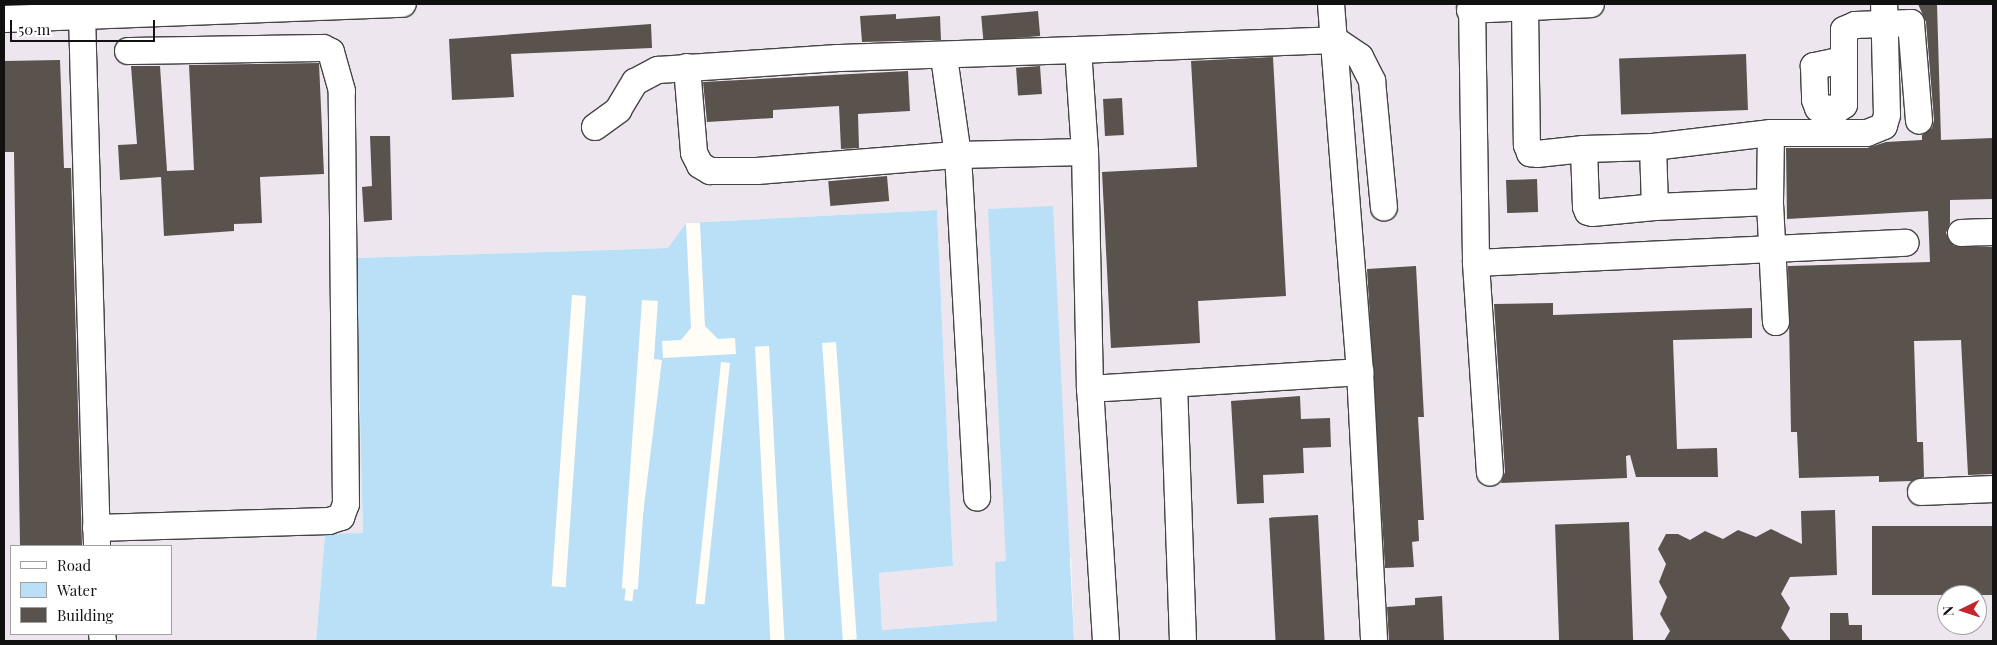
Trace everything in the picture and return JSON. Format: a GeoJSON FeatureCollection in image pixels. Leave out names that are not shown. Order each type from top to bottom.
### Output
{"type":"FeatureCollection","features":[{"type":"Feature","properties":{"kind":"lane"},"geometry":{"type":"LineString","coordinates":[[4,19],[66,12],[403,4]]}},
{"type":"Feature","properties":{"kind":"lane"},"geometry":{"type":"LineString","coordinates":[[1331,4],[1360,372],[1374,641]]}},
{"type":"Feature","properties":{"kind":"lane"},"geometry":{"type":"LineString","coordinates":[[1490,473],[1476,263],[1471,7],[1525,8],[1591,4]]}},
{"type":"Feature","properties":{"kind":"lane"},"geometry":{"type":"LineString","coordinates":[[1525,8],[1527,145],[1530,153],[1537,154],[1584,149],[1653,147],[1771,133],[1867,133],[1884,126],[1887,115],[1885,13]]}},
{"type":"Feature","properties":{"kind":"lane"},"geometry":{"type":"LineString","coordinates":[[66,12],[97,537],[329,521],[342,517],[346,504],[342,91],[331,52],[323,48],[128,51]]}},
{"type":"Feature","properties":{"kind":"lane"},"geometry":{"type":"LineString","coordinates":[[1843,60],[1844,30],[1885,13],[1913,26],[1919,121]]}},
{"type":"Feature","properties":{"kind":"lane"},"geometry":{"type":"LineString","coordinates":[[595,127],[618,110],[636,82],[643,75],[687,66],[838,58],[944,57],[1335,40],[1360,57],[1372,81],[1384,207]]}},
{"type":"Feature","properties":{"kind":"lane"},"geometry":{"type":"LineString","coordinates":[[1078,50],[1085,152],[1090,389],[1106,641]]}},
{"type":"Feature","properties":{"kind":"lane"},"geometry":{"type":"LineString","coordinates":[[944,57],[958,155],[977,497]]}},
{"type":"Feature","properties":{"kind":"lane"},"geometry":{"type":"LineString","coordinates":[[687,66],[694,154],[700,165],[710,171],[757,171],[958,155],[1085,152]]}},
{"type":"Feature","properties":{"kind":"lane"},"geometry":{"type":"LineString","coordinates":[[1771,133],[1770,202],[1774,248],[1776,322]]}},
{"type":"Feature","properties":{"kind":"lane"},"geometry":{"type":"LineString","coordinates":[[1653,147],[1655,207]]}},
{"type":"Feature","properties":{"kind":"lane"},"geometry":{"type":"LineString","coordinates":[[1584,149],[1588,212],[1770,202]]}},
{"type":"Feature","properties":{"kind":"lane"},"geometry":{"type":"LineString","coordinates":[[1961,233],[1993,232]]}},
{"type":"Feature","properties":{"kind":"lane"},"geometry":{"type":"LineString","coordinates":[[1476,263],[1906,243]]}},
{"type":"Feature","properties":{"kind":"lane"},"geometry":{"type":"LineString","coordinates":[[1090,389],[1360,372]]}},
{"type":"Feature","properties":{"kind":"lane"},"geometry":{"type":"LineString","coordinates":[[1174,384],[1182,641]]}},
{"type":"Feature","properties":{"kind":"lane"},"geometry":{"type":"LineString","coordinates":[[1921,492],[1993,490]]}},
{"type":"Feature","properties":{"kind":"shaded area"},"geometry":{"type":"Polygon","coordinates":[[[4,4],[1993,4],[1993,641],[1074,641],[1071,558],[997,621],[882,630],[879,573],[953,566],[937,210],[686,223],[668,248],[356,258],[363,533],[325,535],[316,641],[4,641],[4,4]]]}},
{"type":"Feature","properties":{"kind":"water"},"geometry":{"type":"Polygon","coordinates":[[[1053,206],[1074,641],[316,641],[325,534],[363,533],[356,258],[668,248],[686,223],[937,210],[953,566],[879,573],[882,630],[997,621],[995,562],[1006,561],[988,209],[1053,206]]]}},
{"type":"Feature","properties":{"kind":"pier"},"geometry":{"type":"Polygon","coordinates":[[[686,223],[700,223],[705,326],[718,339],[735,338],[736,354],[663,358],[662,341],[681,340],[691,328],[686,223]]]}},
{"type":"Feature","properties":{"kind":"pier"},"geometry":{"type":"Polygon","coordinates":[[[572,295],[586,296],[566,587],[552,586],[572,295]]]}},
{"type":"Feature","properties":{"kind":"pier"},"geometry":{"type":"Polygon","coordinates":[[[642,300],[658,301],[638,589],[622,588],[642,300]]]}},
{"type":"Feature","properties":{"kind":"pier"},"geometry":{"type":"Polygon","coordinates":[[[836,342],[857,639],[843,640],[822,343],[836,342]]]}},
{"type":"Feature","properties":{"kind":"pier"},"geometry":{"type":"Polygon","coordinates":[[[769,346],[784,641],[770,641],[755,347],[769,346]]]}},
{"type":"Feature","properties":{"kind":"pier"},"geometry":{"type":"Polygon","coordinates":[[[654,359],[662,360],[632,601],[624,600],[654,359]]]}},
{"type":"Feature","properties":{"kind":"pier"},"geometry":{"type":"Polygon","coordinates":[[[721,362],[730,363],[705,605],[696,604],[721,362]]]}},
{"type":"Feature","properties":{"kind":"building"},"geometry":{"type":"Polygon","coordinates":[[[1918,4],[1937,4],[1941,140],[1993,138],[1993,199],[1950,200],[1950,223],[1946,233],[1954,246],[1993,247],[1993,474],[1968,475],[1961,340],[1914,341],[1917,442],[1923,442],[1924,477],[1912,481],[1879,482],[1879,476],[1799,478],[1797,432],[1791,432],[1788,266],[1930,262],[1928,211],[1787,219],[1786,148],[1867,148],[1886,142],[1922,140],[1922,135],[1932,128],[1934,120],[1926,22],[1918,4]]]}},
{"type":"Feature","properties":{"kind":"building"},"geometry":{"type":"Polygon","coordinates":[[[1038,11],[1040,36],[983,41],[981,16],[1038,11]]]}},
{"type":"Feature","properties":{"kind":"building"},"geometry":{"type":"Polygon","coordinates":[[[896,14],[896,19],[940,16],[941,40],[862,42],[860,16],[896,14]]]}},
{"type":"Feature","properties":{"kind":"building"},"geometry":{"type":"Polygon","coordinates":[[[651,24],[652,48],[511,54],[514,97],[452,100],[449,39],[651,24]]]}},
{"type":"Feature","properties":{"kind":"building"},"geometry":{"type":"Polygon","coordinates":[[[1746,54],[1748,110],[1621,114],[1619,58],[1746,54]]]}},
{"type":"Feature","properties":{"kind":"building"},"geometry":{"type":"Polygon","coordinates":[[[1273,57],[1286,296],[1198,301],[1200,343],[1111,348],[1102,172],[1197,167],[1191,61],[1273,57]]]}},
{"type":"Feature","properties":{"kind":"building"},"geometry":{"type":"Polygon","coordinates":[[[60,60],[64,168],[71,168],[82,545],[20,545],[14,152],[4,152],[4,61],[60,60]]]}},
{"type":"Feature","properties":{"kind":"building"},"geometry":{"type":"Polygon","coordinates":[[[319,63],[324,174],[260,177],[262,223],[234,224],[234,231],[164,236],[161,177],[120,180],[118,145],[137,144],[131,66],[160,66],[167,171],[194,170],[189,65],[319,63]]]}},
{"type":"Feature","properties":{"kind":"building"},"geometry":{"type":"Polygon","coordinates":[[[1040,66],[1042,94],[1018,96],[1016,68],[1040,66]]]}},
{"type":"Feature","properties":{"kind":"building"},"geometry":{"type":"Polygon","coordinates":[[[908,71],[910,111],[858,114],[859,148],[841,149],[839,106],[773,110],[773,118],[707,122],[703,82],[908,71]]]}},
{"type":"Feature","properties":{"kind":"building"},"geometry":{"type":"Polygon","coordinates":[[[1122,98],[1124,135],[1105,136],[1103,99],[1122,98]]]}},
{"type":"Feature","properties":{"kind":"building"},"geometry":{"type":"Polygon","coordinates":[[[370,136],[390,136],[392,220],[364,222],[362,187],[372,186],[370,136]]]}},
{"type":"Feature","properties":{"kind":"building"},"geometry":{"type":"Polygon","coordinates":[[[887,176],[889,201],[830,206],[828,181],[887,176]]]}},
{"type":"Feature","properties":{"kind":"building"},"geometry":{"type":"Polygon","coordinates":[[[1537,179],[1538,212],[1507,213],[1506,180],[1537,179]]]}},
{"type":"Feature","properties":{"kind":"building"},"geometry":{"type":"Polygon","coordinates":[[[1416,266],[1424,417],[1418,417],[1424,520],[1418,520],[1419,541],[1412,542],[1414,567],[1385,568],[1367,269],[1416,266]]]}},
{"type":"Feature","properties":{"kind":"building"},"geometry":{"type":"Polygon","coordinates":[[[1553,303],[1553,315],[1752,308],[1752,338],[1673,340],[1677,449],[1717,448],[1718,477],[1636,477],[1630,455],[1626,456],[1627,478],[1501,483],[1505,472],[1494,304],[1553,303]]]}},
{"type":"Feature","properties":{"kind":"building"},"geometry":{"type":"Polygon","coordinates":[[[1300,396],[1301,419],[1330,418],[1331,447],[1303,448],[1304,473],[1263,475],[1264,503],[1237,504],[1231,401],[1300,396]]]}},
{"type":"Feature","properties":{"kind":"building"},"geometry":{"type":"Polygon","coordinates":[[[1835,510],[1837,575],[1790,577],[1781,594],[1790,608],[1781,628],[1791,641],[1664,641],[1670,631],[1660,614],[1667,597],[1659,582],[1666,564],[1658,549],[1666,534],[1678,534],[1690,540],[1705,531],[1723,539],[1738,530],[1756,537],[1771,529],[1802,544],[1801,511],[1835,510]]]}},
{"type":"Feature","properties":{"kind":"building"},"geometry":{"type":"Polygon","coordinates":[[[1318,515],[1325,641],[1276,641],[1269,518],[1318,515]]]}},
{"type":"Feature","properties":{"kind":"building"},"geometry":{"type":"Polygon","coordinates":[[[1629,522],[1633,641],[1559,641],[1555,525],[1629,522]]]}},
{"type":"Feature","properties":{"kind":"building"},"geometry":{"type":"Polygon","coordinates":[[[1872,526],[1993,526],[1993,595],[1987,595],[1987,585],[1937,585],[1937,595],[1872,595],[1872,526]]]}},
{"type":"Feature","properties":{"kind":"building"},"geometry":{"type":"Polygon","coordinates":[[[1442,596],[1444,641],[1389,641],[1387,607],[1415,605],[1415,598],[1442,596]]]}},
{"type":"Feature","properties":{"kind":"building"},"geometry":{"type":"Polygon","coordinates":[[[1830,613],[1848,613],[1849,625],[1862,625],[1862,641],[1830,641],[1830,613]]]}}]}
